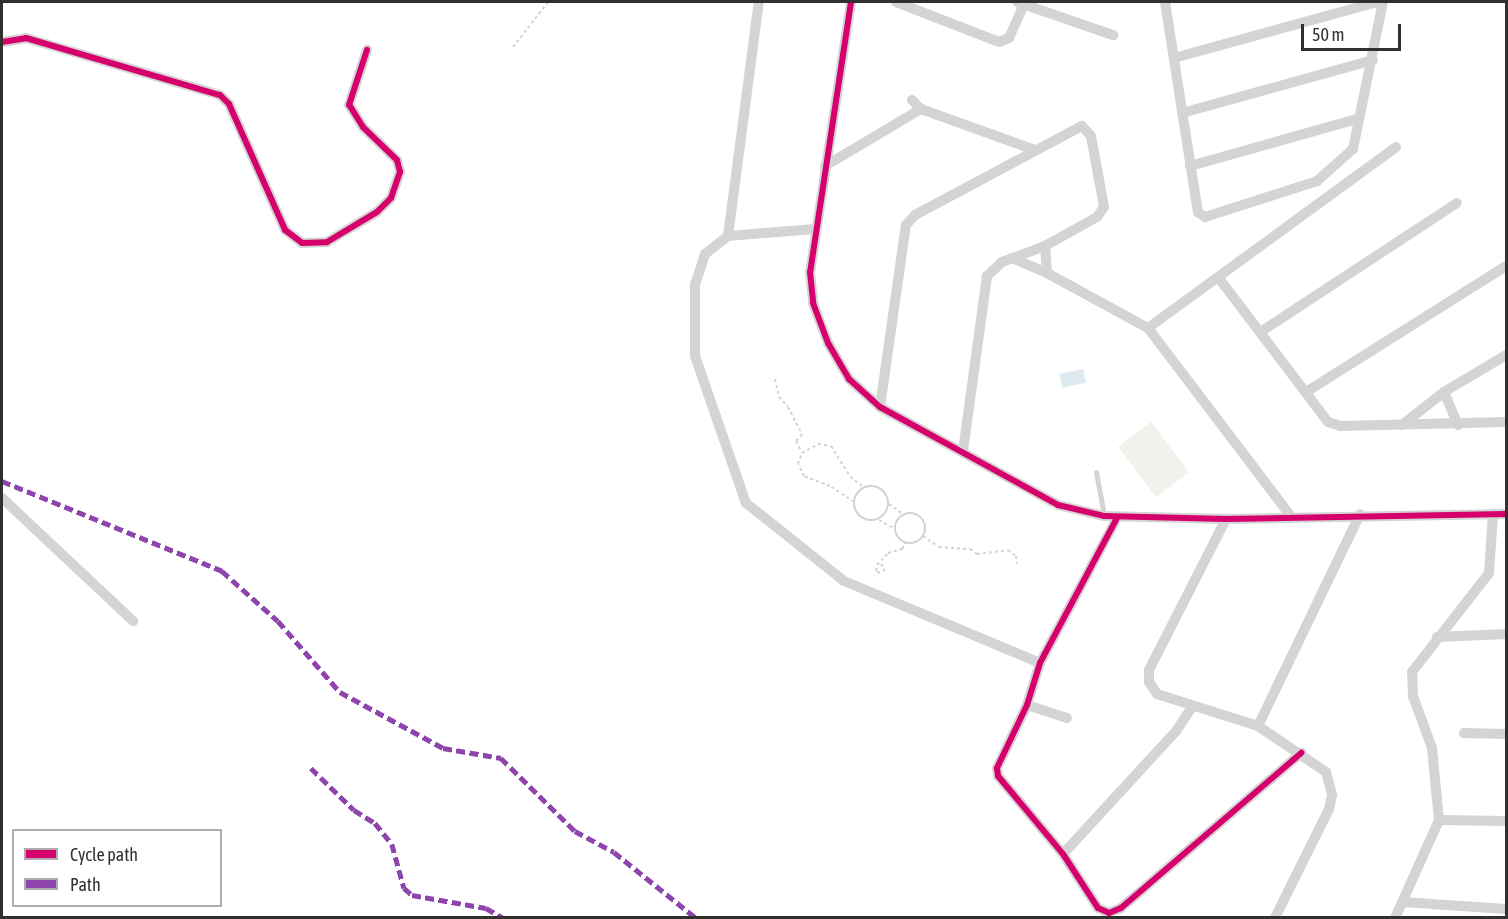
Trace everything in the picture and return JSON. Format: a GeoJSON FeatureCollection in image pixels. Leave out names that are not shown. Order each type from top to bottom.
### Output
{"type":"FeatureCollection","features":[{"type":"Feature","properties":{"kind":"street"},"geometry":{"type":"LineString","coordinates":[[728,236],[759,2]]}},
{"type":"Feature","properties":{"kind":"street"},"geometry":{"type":"LineString","coordinates":[[851,2],[810,272],[813,303],[828,343],[849,379],[880,407],[1058,505],[1104,516],[1226,519],[1290,515],[1506,514]]}},
{"type":"Feature","properties":{"kind":"street"},"geometry":{"type":"LineString","coordinates":[[896,2],[999,42],[1009,38],[1020,3],[1113,35]]}},
{"type":"Feature","properties":{"kind":"street"},"geometry":{"type":"LineString","coordinates":[[1169,2],[1174,58],[1197,212],[1205,218],[1317,181],[1353,149],[1383,2]]}},
{"type":"Feature","properties":{"kind":"street"},"geometry":{"type":"LineString","coordinates":[[1174,58],[1378,2]]}},
{"type":"Feature","properties":{"kind":"street"},"geometry":{"type":"LineString","coordinates":[[2,42],[26,38],[220,95],[229,104],[285,230],[302,243],[327,242],[377,212],[392,198],[400,172],[397,160],[355,119],[349,105],[367,50]]}},
{"type":"Feature","properties":{"kind":"street"},"geometry":{"type":"LineString","coordinates":[[1182,113],[1372,60]]}},
{"type":"Feature","properties":{"kind":"street"},"geometry":{"type":"LineString","coordinates":[[912,100],[921,109],[1035,150]]}},
{"type":"Feature","properties":{"kind":"street"},"geometry":{"type":"LineString","coordinates":[[825,166],[921,109]]}},
{"type":"Feature","properties":{"kind":"street"},"geometry":{"type":"LineString","coordinates":[[1190,166],[1358,119]]}},
{"type":"Feature","properties":{"kind":"street"},"geometry":{"type":"LineString","coordinates":[[880,407],[906,225],[915,215],[1082,126],[1091,136],[1105,199],[1097,217],[1045,246],[1012,258],[987,276],[963,452]]}},
{"type":"Feature","properties":{"kind":"street"},"geometry":{"type":"LineString","coordinates":[[1148,328],[1396,147]]}},
{"type":"Feature","properties":{"kind":"street"},"geometry":{"type":"LineString","coordinates":[[1262,331],[1457,203]]}},
{"type":"Feature","properties":{"kind":"street"},"geometry":{"type":"LineString","coordinates":[[815,229],[728,236],[705,254],[695,284],[695,356],[746,503],[843,581],[1040,663]]}},
{"type":"Feature","properties":{"kind":"street"},"geometry":{"type":"LineString","coordinates":[[1045,246],[1047,273]]}},
{"type":"Feature","properties":{"kind":"street"},"geometry":{"type":"LineString","coordinates":[[1012,258],[1047,273],[1148,328],[1290,515]]}},
{"type":"Feature","properties":{"kind":"street"},"geometry":{"type":"LineString","coordinates":[[1306,392],[1506,266]]}},
{"type":"Feature","properties":{"kind":"street"},"geometry":{"type":"LineString","coordinates":[[1218,277],[1262,331],[1328,422],[1340,426],[1458,425],[1506,422]]}},
{"type":"Feature","properties":{"kind":"street"},"geometry":{"type":"LineString","coordinates":[[1402,425],[1444,392],[1506,356]]}},
{"type":"Feature","properties":{"kind":"street"},"geometry":{"type":"LineString","coordinates":[[1444,392],[1458,425]]}},
{"type":"Feature","properties":{"kind":"street"},"geometry":{"type":"LineString","coordinates":[[2,498],[133,621]]}},
{"type":"Feature","properties":{"kind":"street"},"geometry":{"type":"LineString","coordinates":[[1258,726],[1360,514]]}},
{"type":"Feature","properties":{"kind":"street"},"geometry":{"type":"LineString","coordinates":[[1395,918],[1439,820],[1432,748],[1411,684],[1416,663],[1489,573],[1493,514]]}},
{"type":"Feature","properties":{"kind":"street"},"geometry":{"type":"LineString","coordinates":[[1117,518],[1040,663],[1027,705],[997,768],[998,776],[1063,854],[1098,908],[1109,913],[1121,908],[1301,753]]}},
{"type":"Feature","properties":{"kind":"street"},"geometry":{"type":"LineString","coordinates":[[1226,519],[1149,670],[1149,682],[1157,694],[1192,707],[1258,726],[1326,772],[1332,795],[1329,809],[1275,918]]}},
{"type":"Feature","properties":{"kind":"street"},"geometry":{"type":"LineString","coordinates":[[1437,637],[1506,634]]}},
{"type":"Feature","properties":{"kind":"street"},"geometry":{"type":"LineString","coordinates":[[1027,705],[1067,718]]}},
{"type":"Feature","properties":{"kind":"street"},"geometry":{"type":"LineString","coordinates":[[1063,854],[1176,731],[1192,707]]}},
{"type":"Feature","properties":{"kind":"street"},"geometry":{"type":"LineString","coordinates":[[1464,733],[1506,734]]}},
{"type":"Feature","properties":{"kind":"street"},"geometry":{"type":"LineString","coordinates":[[1439,820],[1506,821]]}},
{"type":"Feature","properties":{"kind":"street"},"geometry":{"type":"LineString","coordinates":[[1402,902],[1506,909],[1503,918]]}},
{"type":"Feature","properties":{"kind":"lane"},"geometry":{"type":"LineString","coordinates":[[1096,472],[1104,516]]}},
{"type":"Feature","properties":{"kind":"path"},"geometry":{"type":"LineString","coordinates":[[513,47],[548,2]]}},
{"type":"Feature","properties":{"kind":"path"},"geometry":{"type":"LineString","coordinates":[[775,380],[779,398],[788,406],[802,434],[796,441],[802,453]]}},
{"type":"Feature","properties":{"kind":"path"},"geometry":{"type":"LineString","coordinates":[[923,536],[915,542],[906,542],[895,529],[878,519],[861,517],[854,502],[830,486],[804,476],[798,464],[802,453],[818,444],[836,449],[850,477],[864,487],[881,489],[889,504],[904,515],[913,514],[921,518],[923,536],[939,547],[970,549],[977,555],[1008,550],[1016,556],[1017,564]]}},
{"type":"Feature","properties":{"kind":"path"},"geometry":{"type":"LineString","coordinates":[[854,502],[864,487]]}},
{"type":"Feature","properties":{"kind":"path"},"geometry":{"type":"LineString","coordinates":[[878,519],[889,504]]}},
{"type":"Feature","properties":{"kind":"path"},"geometry":{"type":"LineString","coordinates":[[895,529],[904,515]]}},
{"type":"Feature","properties":{"kind":"path"},"geometry":{"type":"LineString","coordinates":[[881,564],[888,553],[902,549],[906,542]]}},
{"type":"Feature","properties":{"kind":"shaded area"},"geometry":{"type":"Polygon","coordinates":[[[1083,369],[1086,383],[1062,388],[1060,374],[1083,369]]]}},
{"type":"Feature","properties":{"kind":"shaded area"},"geometry":{"type":"Polygon","coordinates":[[[1151,422],[1189,472],[1156,497],[1118,447],[1151,422]]]}},
{"type":"Feature","properties":{"kind":"marked path"},"geometry":{"type":"LineString","coordinates":[[2,481],[222,571],[278,621],[340,692],[443,748],[501,758],[575,831],[614,852],[696,918]]}},
{"type":"Feature","properties":{"kind":"marked path"},"geometry":{"type":"LineString","coordinates":[[311,768],[354,810],[375,823],[392,844],[404,888],[412,895],[486,908],[503,918]]}},
{"type":"Feature","properties":{"kind":"cycle path"},"geometry":{"type":"LineString","coordinates":[[851,2],[810,272],[813,303],[828,343],[849,379],[880,407],[1058,505],[1104,516],[1226,519],[1506,514]]}},
{"type":"Feature","properties":{"kind":"cycle path"},"geometry":{"type":"LineString","coordinates":[[2,42],[26,38],[220,95],[229,104],[285,230],[302,243],[327,242],[377,212],[391,198],[400,172],[397,160],[363,127],[349,105],[367,50]]}},
{"type":"Feature","properties":{"kind":"cycle path"},"geometry":{"type":"LineString","coordinates":[[1117,518],[1040,663],[1027,705],[997,768],[998,776],[1063,854],[1098,908],[1109,913],[1121,908],[1301,753]]}}]}
